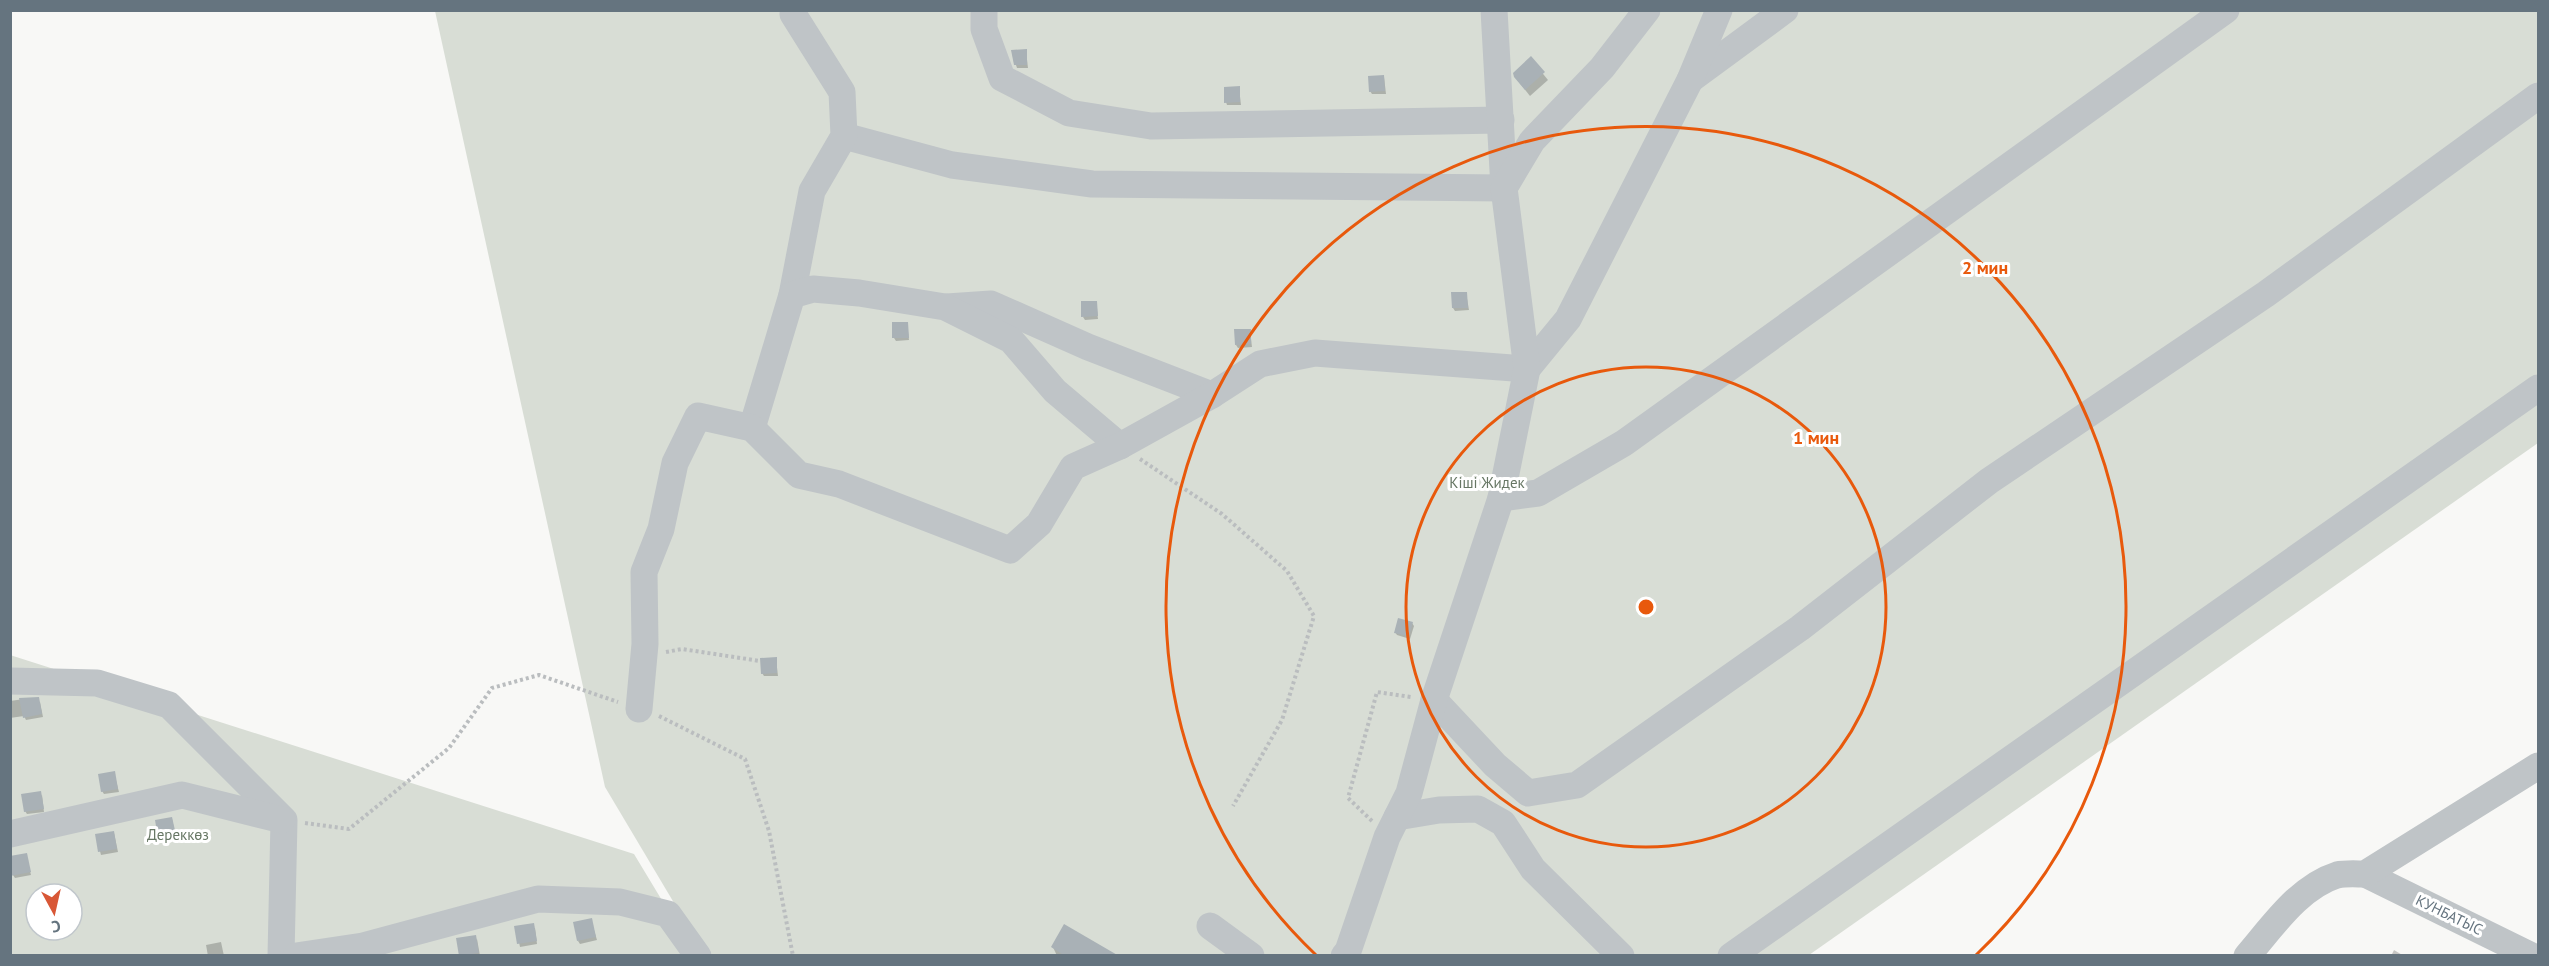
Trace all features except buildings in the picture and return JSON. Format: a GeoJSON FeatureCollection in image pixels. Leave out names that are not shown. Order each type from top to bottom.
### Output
{"type":"FeatureCollection","features":[{"type":"Feature","properties":{"kind":"street"},"geometry":{"type":"LineString","coordinates":[[752,428],[792,295],[812,191],[844,136],[842,92],[793,14],[794,10]]}},
{"type":"Feature","properties":{"kind":"street"},"geometry":{"type":"LineString","coordinates":[[984,10],[984,29],[1002,78],[1069,113],[1151,126],[1501,120]]}},
{"type":"Feature","properties":{"kind":"street"},"geometry":{"type":"LineString","coordinates":[[1344,956],[1348,951],[1392,827],[1409,793],[1434,700],[1501,498],[1527,369],[1503,188],[1494,10]]}},
{"type":"Feature","properties":{"kind":"street"},"geometry":{"type":"LineString","coordinates":[[1503,188],[1532,141],[1602,68],[1647,10]]}},
{"type":"Feature","properties":{"kind":"street"},"geometry":{"type":"LineString","coordinates":[[1527,369],[1568,319],[1690,80],[1719,10]]}},
{"type":"Feature","properties":{"kind":"street"},"geometry":{"type":"LineString","coordinates":[[1690,80],[1785,10]]}},
{"type":"Feature","properties":{"kind":"street"},"geometry":{"type":"LineString","coordinates":[[1501,498],[1538,493],[1624,442],[2226,10]]}},
{"type":"Feature","properties":{"kind":"street"},"geometry":{"type":"LineString","coordinates":[[1434,700],[1496,765],[1528,793],[1577,785],[1800,628],[1989,481],[2266,294],[2538,96]]}},
{"type":"Feature","properties":{"kind":"street"},"geometry":{"type":"LineString","coordinates":[[844,136],[952,165],[1092,183],[1503,188]]}},
{"type":"Feature","properties":{"kind":"street"},"geometry":{"type":"LineString","coordinates":[[792,295],[813,289],[859,293],[945,307],[991,304],[1088,347],[1212,395]]}},
{"type":"Feature","properties":{"kind":"street"},"geometry":{"type":"LineString","coordinates":[[945,307],[1011,340],[1055,391],[1120,446]]}},
{"type":"Feature","properties":{"kind":"street"},"geometry":{"type":"LineString","coordinates":[[639,709],[644,655],[644,572],[661,529],[675,463],[698,416],[752,428],[799,475],[839,484],[1010,550],[1040,524],[1073,467],[1120,446],[1212,395],[1260,364],[1315,353],[1527,369]]}},
{"type":"Feature","properties":{"kind":"street"},"geometry":{"type":"LineString","coordinates":[[1731,956],[2538,388]]}},
{"type":"Feature","properties":{"kind":"street"},"geometry":{"type":"LineString","coordinates":[[10,681],[97,683],[169,705],[284,820],[281,956]]}},
{"type":"Feature","properties":{"kind":"street"},"geometry":{"type":"LineString","coordinates":[[2247,956],[2294,903],[2316,885],[2339,874],[2365,874],[2538,766]]}},
{"type":"Feature","properties":{"kind":"street"},"geometry":{"type":"LineString","coordinates":[[10,834],[182,795],[284,820]]}},
{"type":"Feature","properties":{"kind":"street"},"geometry":{"type":"LineString","coordinates":[[1392,827],[1439,810],[1478,809],[1503,823],[1533,869],[1621,956]]}},
{"type":"Feature","properties":{"kind":"street","name":"КУНБАТЫС"},"geometry":{"type":"LineString","coordinates":[[2365,874],[2532,956]]}},
{"type":"Feature","properties":{"kind":"street"},"geometry":{"type":"LineString","coordinates":[[296,956],[363,946],[538,899],[620,902],[668,914],[698,956]]}},
{"type":"Feature","properties":{"kind":"street"},"geometry":{"type":"LineString","coordinates":[[1210,926],[1251,956]]}},
{"type":"Feature","properties":{"kind":"path"},"geometry":{"type":"LineString","coordinates":[[1120,446],[1230,521],[1287,571],[1314,616],[1282,720],[1233,806]]}},
{"type":"Feature","properties":{"kind":"path"},"geometry":{"type":"LineString","coordinates":[[644,655],[682,649],[760,661]]}},
{"type":"Feature","properties":{"kind":"path"},"geometry":{"type":"LineString","coordinates":[[284,820],[349,829],[450,748],[492,688],[539,675],[655,714],[745,759],[769,831],[793,956]]}},
{"type":"Feature","properties":{"kind":"path"},"geometry":{"type":"LineString","coordinates":[[1392,827],[1348,798],[1377,692],[1434,700]]}},
{"type":"Feature","properties":{"kind":"green space","name":"Кіші Жидек"},"geometry":{"type":"Polygon","coordinates":[[[435,11],[2538,11],[2538,443],[1809,955],[705,955],[605,787],[435,11]]]}},
{"type":"Feature","properties":{"kind":"green space","name":"Дереккөз"},"geometry":{"type":"Polygon","coordinates":[[[10,655],[634,854],[695,955],[11,955],[10,655]]]}}]}
